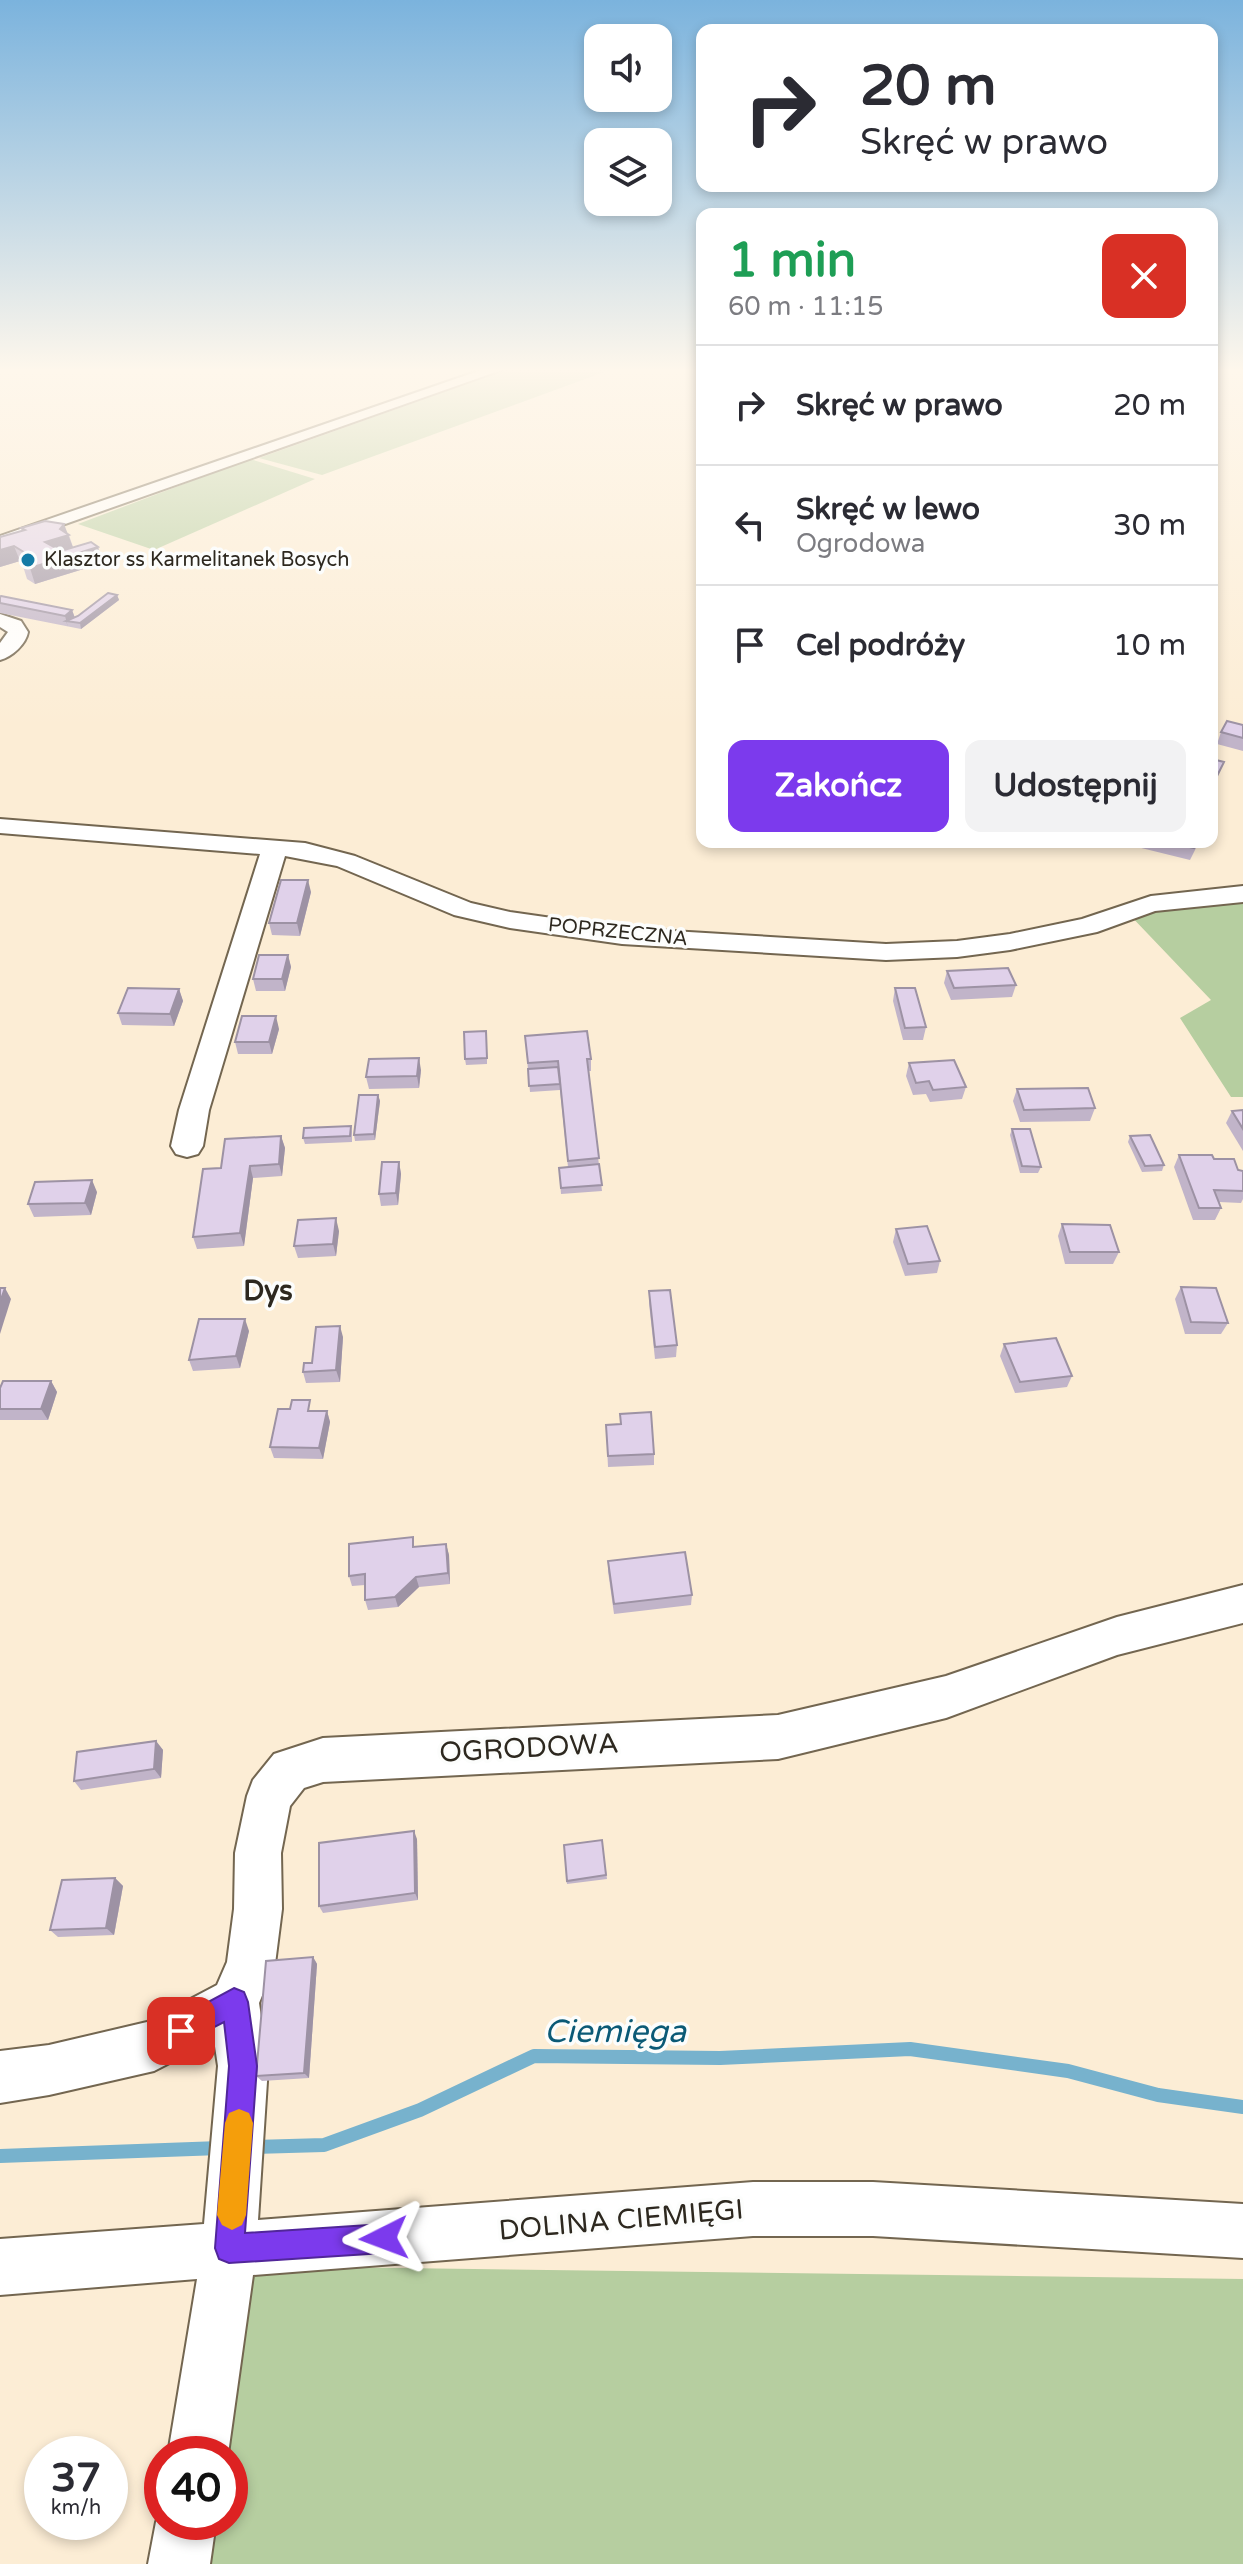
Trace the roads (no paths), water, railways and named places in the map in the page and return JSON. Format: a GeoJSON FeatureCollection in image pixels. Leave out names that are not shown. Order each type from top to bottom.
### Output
{"type":"FeatureCollection","features":[{"type":"Feature","properties":{"kind":"street"},"geometry":{"type":"LineString","coordinates":[[0,542],[162,487]]}},
{"type":"Feature","properties":{"kind":"street"},"geometry":{"type":"LineString","coordinates":[[0,620],[14,625],[18,632],[17,638],[0,654]]}},
{"type":"Feature","properties":{"kind":"street","name":"POPRZECZNA"},"geometry":{"type":"LineString","coordinates":[[0,826],[305,850],[346,861],[463,909],[510,920],[622,936],[886,952],[957,949],[1010,942],[1088,926],[1151,904],[1243,894]]}},
{"type":"Feature","properties":{"kind":"street"},"geometry":{"type":"LineString","coordinates":[[187,1146],[194,1110],[275,847]]}},
{"type":"Feature","properties":{"kind":"street","name":"OGRODOWA"},"geometry":{"type":"LineString","coordinates":[[234,2002],[251,1964],[258,1909],[258,1853],[269,1796],[290,1770],[323,1760],[778,1737],[946,1697],[1117,1636],[1243,1604]]}},
{"type":"Feature","properties":{"kind":"street"},"geometry":{"type":"LineString","coordinates":[[0,2077],[49,2070],[154,2046],[234,2002],[243,2066],[229,2248],[201,2436]]}},
{"type":"Feature","properties":{"kind":"street","name":"DOLINA CIEMIĘGI"},"geometry":{"type":"LineString","coordinates":[[0,2267],[753,2209],[873,2209],[1243,2231]]}},
{"type":"Feature","properties":{"kind":"street"},"geometry":{"type":"LineString","coordinates":[[179,2564],[183,2540]]}},
{"type":"Feature","properties":{"kind":"waterway","name":"Ciemięga"},"geometry":{"type":"LineString","coordinates":[[251,2147],[324,2145],[420,2110],[534,2056],[720,2058],[910,2049],[1068,2071],[1158,2095],[1243,2107]]}},
{"type":"Feature","properties":{"kind":"waterway","name":"Ciemięga"},"geometry":{"type":"LineString","coordinates":[[0,2156],[220,2148]]}},
{"type":"Feature","properties":{"kind":"place","name":"Klasztor ss Karmelitanek Bosych"},"geometry":{"type":"Point","coordinates":[28,560]}},
{"type":"Feature","properties":{"kind":"district","name":"Dys"},"geometry":{"type":"Point","coordinates":[268,1291]}}]}
